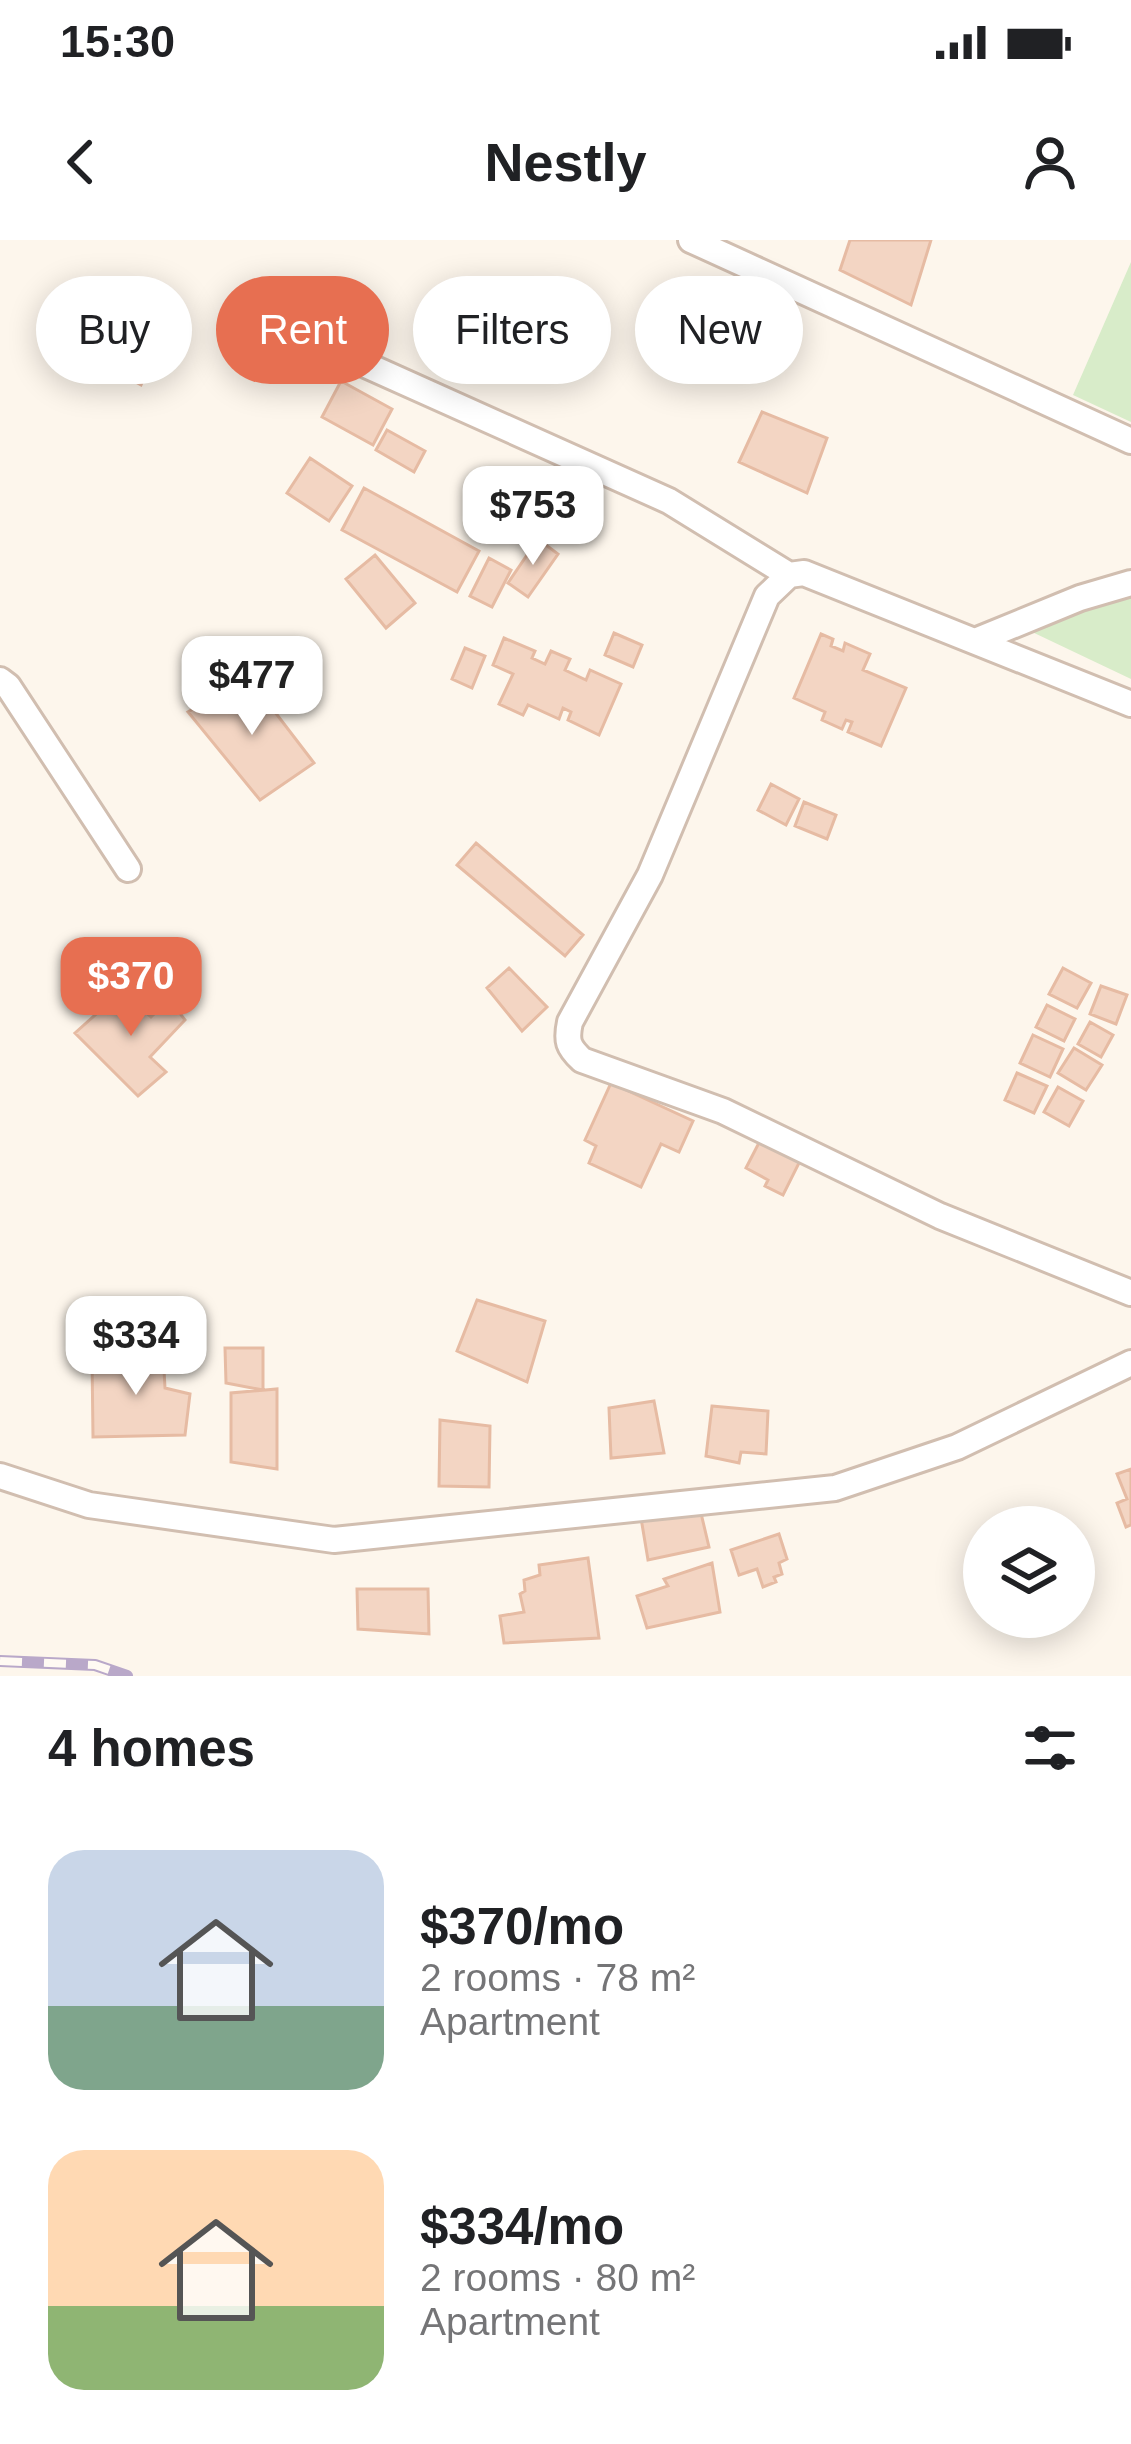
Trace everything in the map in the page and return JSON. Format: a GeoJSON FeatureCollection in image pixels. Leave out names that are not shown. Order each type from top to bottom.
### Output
{"type":"FeatureCollection","features":[{"type":"Feature","properties":{"kind":"street"},"geometry":{"type":"LineString","coordinates":[[692,240],[1131,441]]}},
{"type":"Feature","properties":{"kind":"street"},"geometry":{"type":"LineString","coordinates":[[389,374],[669,501],[789,574],[804,573],[1131,704]]}},
{"type":"Feature","properties":{"kind":"street"},"geometry":{"type":"LineString","coordinates":[[789,574],[767,596],[650,874],[570,1022],[569,1048],[582,1060],[722,1111],[940,1216],[1131,1293]]}},
{"type":"Feature","properties":{"kind":"street"},"geometry":{"type":"LineString","coordinates":[[976,641],[1080,598],[1131,583]]}},
{"type":"Feature","properties":{"kind":"street"},"geometry":{"type":"LineString","coordinates":[[0,680],[128,869]]}},
{"type":"Feature","properties":{"kind":"street"},"geometry":{"type":"LineString","coordinates":[[0,1476],[89,1505],[334,1540],[835,1488],[957,1447],[1131,1363]]}},
{"type":"Feature","properties":{"kind":"green space"},"geometry":{"type":"Polygon","coordinates":[[[1131,262],[1131,422],[1073,395],[1131,262]]]}},
{"type":"Feature","properties":{"kind":"green space"},"geometry":{"type":"Polygon","coordinates":[[[1131,594],[1131,679],[1030,631],[1131,594]]]}},
{"type":"Feature","properties":{"kind":"building"},"geometry":{"type":"Polygon","coordinates":[[[850,240],[931,240],[911,305],[840,270],[850,240]]]}},
{"type":"Feature","properties":{"kind":"building"},"geometry":{"type":"Polygon","coordinates":[[[339,384],[392,409],[373,445],[322,417],[339,384]]]}},
{"type":"Feature","properties":{"kind":"building"},"geometry":{"type":"Polygon","coordinates":[[[762,412],[827,438],[807,493],[739,462],[762,412]]]}},
{"type":"Feature","properties":{"kind":"building"},"geometry":{"type":"Polygon","coordinates":[[[387,430],[425,451],[414,472],[376,450],[387,430]]]}},
{"type":"Feature","properties":{"kind":"building"},"geometry":{"type":"Polygon","coordinates":[[[310,458],[352,486],[329,521],[287,493],[310,458]]]}},
{"type":"Feature","properties":{"kind":"building"},"geometry":{"type":"Polygon","coordinates":[[[364,488],[479,551],[457,592],[342,530],[364,488]]]}},
{"type":"Feature","properties":{"kind":"building"},"geometry":{"type":"Polygon","coordinates":[[[538,539],[558,554],[528,597],[508,583],[538,539]]]}},
{"type":"Feature","properties":{"kind":"building"},"geometry":{"type":"Polygon","coordinates":[[[375,555],[415,603],[386,628],[346,579],[375,555]]]}},
{"type":"Feature","properties":{"kind":"building"},"geometry":{"type":"Polygon","coordinates":[[[489,558],[511,570],[492,607],[470,596],[489,558]]]}},
{"type":"Feature","properties":{"kind":"building"},"geometry":{"type":"Polygon","coordinates":[[[614,633],[642,645],[633,667],[605,655],[614,633]]]}},
{"type":"Feature","properties":{"kind":"building"},"geometry":{"type":"Polygon","coordinates":[[[821,634],[843,651],[845,643],[870,654],[863,670],[906,688],[881,746],[848,732],[852,722],[846,720],[842,729],[822,720],[825,712],[794,698],[821,634]]]}},
{"type":"Feature","properties":{"kind":"building"},"geometry":{"type":"Polygon","coordinates":[[[504,638],[535,651],[532,658],[545,664],[551,651],[570,659],[565,670],[586,680],[590,670],[621,684],[599,735],[568,720],[571,712],[563,708],[559,719],[528,705],[523,715],[499,704],[513,674],[493,665],[504,638]]]}},
{"type":"Feature","properties":{"kind":"building"},"geometry":{"type":"Polygon","coordinates":[[[465,648],[485,656],[472,688],[452,679],[465,648]]]}},
{"type":"Feature","properties":{"kind":"building"},"geometry":{"type":"Polygon","coordinates":[[[248,677],[314,763],[260,800],[188,712],[248,677]]]}},
{"type":"Feature","properties":{"kind":"building"},"geometry":{"type":"Polygon","coordinates":[[[771,784],[799,799],[786,825],[758,810],[771,784]]]}},
{"type":"Feature","properties":{"kind":"building"},"geometry":{"type":"Polygon","coordinates":[[[804,802],[836,815],[827,839],[795,826],[804,802]]]}},
{"type":"Feature","properties":{"kind":"building"},"geometry":{"type":"Polygon","coordinates":[[[476,843],[583,935],[565,956],[457,865],[476,843]]]}},
{"type":"Feature","properties":{"kind":"building"},"geometry":{"type":"Polygon","coordinates":[[[509,968],[547,1007],[522,1031],[487,988],[509,968]]]}},
{"type":"Feature","properties":{"kind":"building"},"geometry":{"type":"Polygon","coordinates":[[[1063,968],[1091,983],[1077,1008],[1049,994],[1063,968]]]}},
{"type":"Feature","properties":{"kind":"building"},"geometry":{"type":"Polygon","coordinates":[[[1101,986],[1127,995],[1116,1024],[1090,1014],[1101,986]]]}},
{"type":"Feature","properties":{"kind":"building"},"geometry":{"type":"Polygon","coordinates":[[[122,991],[151,1017],[169,999],[185,1020],[150,1057],[166,1072],[138,1096],[75,1033],[122,991]]]}},
{"type":"Feature","properties":{"kind":"building"},"geometry":{"type":"Polygon","coordinates":[[[1047,1005],[1075,1019],[1064,1041],[1036,1027],[1047,1005]]]}},
{"type":"Feature","properties":{"kind":"building"},"geometry":{"type":"Polygon","coordinates":[[[1090,1022],[1113,1035],[1101,1057],[1078,1044],[1090,1022]]]}},
{"type":"Feature","properties":{"kind":"building"},"geometry":{"type":"Polygon","coordinates":[[[1033,1035],[1063,1049],[1050,1077],[1020,1063],[1033,1035]]]}},
{"type":"Feature","properties":{"kind":"building"},"geometry":{"type":"Polygon","coordinates":[[[1074,1048],[1102,1065],[1086,1090],[1058,1073],[1074,1048]]]}},
{"type":"Feature","properties":{"kind":"building"},"geometry":{"type":"Polygon","coordinates":[[[1017,1073],[1047,1086],[1034,1113],[1005,1100],[1017,1073]]]}},
{"type":"Feature","properties":{"kind":"building"},"geometry":{"type":"Polygon","coordinates":[[[611,1083],[693,1121],[679,1152],[661,1144],[641,1187],[589,1163],[596,1146],[585,1140],[611,1083]]]}},
{"type":"Feature","properties":{"kind":"building"},"geometry":{"type":"Polygon","coordinates":[[[1058,1087],[1083,1101],[1069,1126],[1044,1112],[1058,1087]]]}},
{"type":"Feature","properties":{"kind":"building"},"geometry":{"type":"Polygon","coordinates":[[[763,1135],[803,1155],[783,1195],[746,1168],[763,1135]]]}},
{"type":"Feature","properties":{"kind":"building"},"geometry":{"type":"Polygon","coordinates":[[[477,1300],[545,1321],[527,1382],[457,1351],[477,1300]]]}},
{"type":"Feature","properties":{"kind":"building"},"geometry":{"type":"Polygon","coordinates":[[[225,1348],[263,1348],[263,1390],[226,1383],[225,1348]]]}},
{"type":"Feature","properties":{"kind":"building"},"geometry":{"type":"Polygon","coordinates":[[[163,1352],[165,1388],[190,1394],[185,1435],[93,1437],[92,1356],[163,1352]]]}},
{"type":"Feature","properties":{"kind":"building"},"geometry":{"type":"Polygon","coordinates":[[[277,1389],[277,1469],[231,1462],[231,1393],[277,1389]]]}},
{"type":"Feature","properties":{"kind":"building"},"geometry":{"type":"Polygon","coordinates":[[[654,1401],[664,1453],[611,1458],[609,1408],[654,1401]]]}},
{"type":"Feature","properties":{"kind":"building"},"geometry":{"type":"Polygon","coordinates":[[[712,1406],[768,1411],[766,1454],[741,1452],[739,1463],[706,1456],[712,1406]]]}},
{"type":"Feature","properties":{"kind":"building"},"geometry":{"type":"Polygon","coordinates":[[[440,1420],[490,1426],[489,1487],[439,1486],[440,1420]]]}},
{"type":"Feature","properties":{"kind":"building"},"geometry":{"type":"Polygon","coordinates":[[[1131,1469],[1131,1525],[1126,1527],[1117,1503],[1127,1499],[1117,1474],[1131,1469]]]}},
{"type":"Feature","properties":{"kind":"building"},"geometry":{"type":"Polygon","coordinates":[[[700,1509],[709,1547],[648,1560],[641,1518],[700,1509]]]}},
{"type":"Feature","properties":{"kind":"building"},"geometry":{"type":"Polygon","coordinates":[[[779,1534],[787,1559],[779,1563],[782,1574],[774,1577],[776,1582],[763,1587],[757,1569],[739,1575],[731,1550],[779,1534]]]}},
{"type":"Feature","properties":{"kind":"building"},"geometry":{"type":"Polygon","coordinates":[[[588,1558],[599,1638],[504,1643],[500,1616],[524,1612],[520,1594],[525,1591],[524,1580],[540,1575],[539,1565],[588,1558]]]}},
{"type":"Feature","properties":{"kind":"building"},"geometry":{"type":"Polygon","coordinates":[[[712,1563],[720,1612],[647,1628],[637,1596],[668,1586],[664,1579],[712,1563]]]}},
{"type":"Feature","properties":{"kind":"building"},"geometry":{"type":"Polygon","coordinates":[[[357,1589],[428,1589],[429,1634],[358,1629],[357,1589]]]}},
{"type":"Feature","properties":{"kind":"railway"},"geometry":{"type":"LineString","coordinates":[[0,1661],[95,1665],[127,1676]]}}]}
